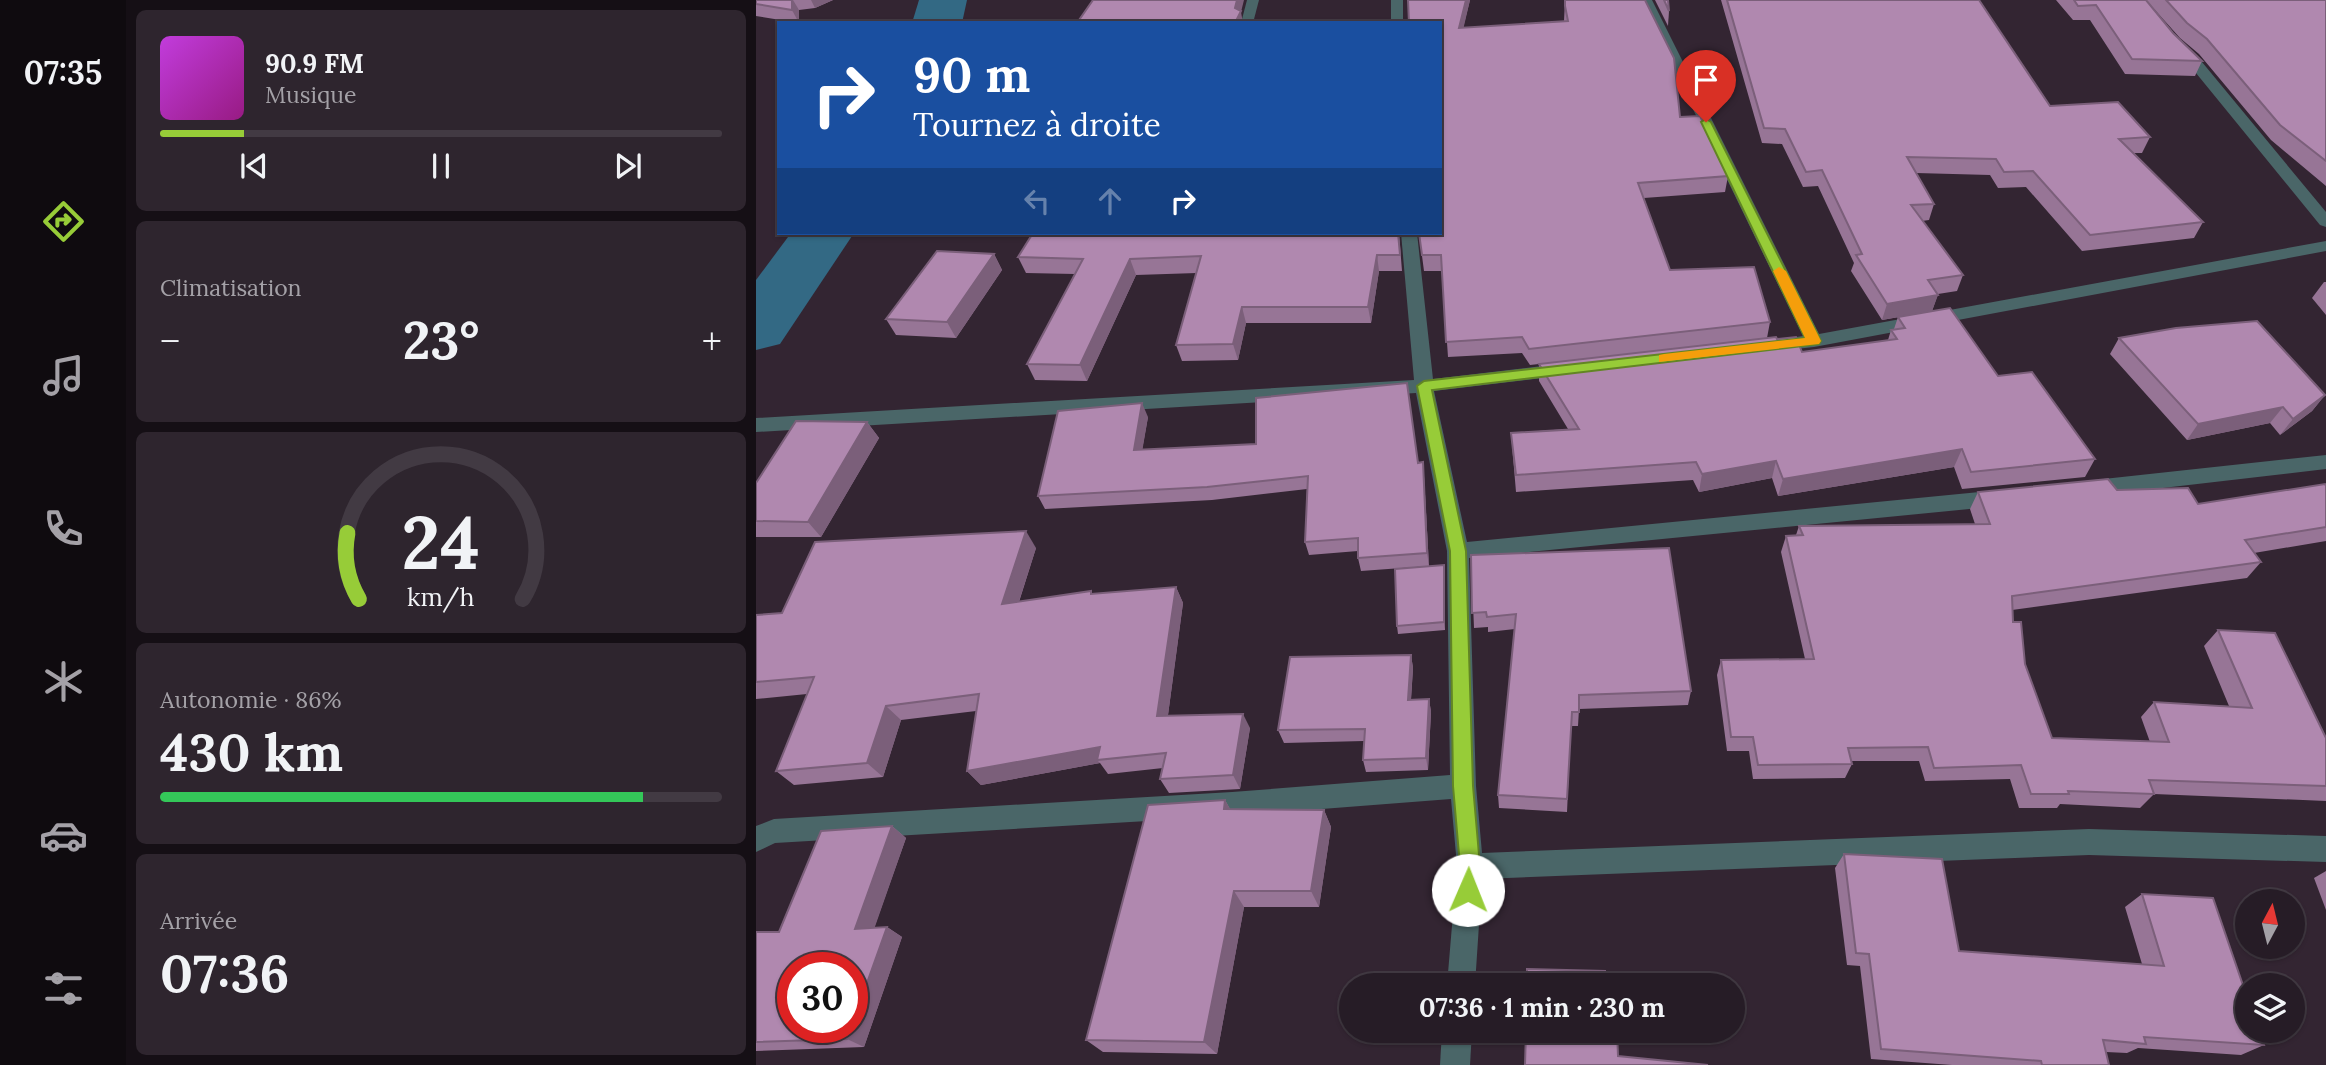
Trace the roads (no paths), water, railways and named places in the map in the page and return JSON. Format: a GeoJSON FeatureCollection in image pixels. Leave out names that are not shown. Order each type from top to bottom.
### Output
{"type":"FeatureCollection","features":[{"type":"Feature","properties":{"kind":"street"},"geometry":{"type":"LineString","coordinates":[[1248,21],[1253,0]]}},
{"type":"Feature","properties":{"kind":"street"},"geometry":{"type":"LineString","coordinates":[[1397,0],[1397,21]]}},
{"type":"Feature","properties":{"kind":"street"},"geometry":{"type":"LineString","coordinates":[[1646,0],[1814,341]]}},
{"type":"Feature","properties":{"kind":"street"},"geometry":{"type":"LineString","coordinates":[[2173,43],[2192,59],[2326,222]]}},
{"type":"Feature","properties":{"kind":"street"},"geometry":{"type":"LineString","coordinates":[[1409,235],[1424,386],[1458,551],[1463,786],[1470,866],[1462,973]]}},
{"type":"Feature","properties":{"kind":"street"},"geometry":{"type":"LineString","coordinates":[[1746,349],[1814,341],[2326,246]]}},
{"type":"Feature","properties":{"kind":"street"},"geometry":{"type":"LineString","coordinates":[[756,425],[1424,386],[1585,367]]}},
{"type":"Feature","properties":{"kind":"street"},"geometry":{"type":"LineString","coordinates":[[2069,491],[2326,462]]}},
{"type":"Feature","properties":{"kind":"street"},"geometry":{"type":"LineString","coordinates":[[1458,551],[2014,496]]}},
{"type":"Feature","properties":{"kind":"street"},"geometry":{"type":"LineString","coordinates":[[756,839],[774,831],[1232,804],[1463,786]]}},
{"type":"Feature","properties":{"kind":"street"},"geometry":{"type":"LineString","coordinates":[[1470,866],[2089,842],[2326,849]]}},
{"type":"Feature","properties":{"kind":"street"},"geometry":{"type":"LineString","coordinates":[[1455,1065],[1456,1043]]}},
{"type":"Feature","properties":{"kind":"waterway"},"geometry":{"type":"LineString","coordinates":[[938,21],[943,0]]}},
{"type":"Feature","properties":{"kind":"waterway"},"geometry":{"type":"LineString","coordinates":[[756,328],[822,235]]}}]}
